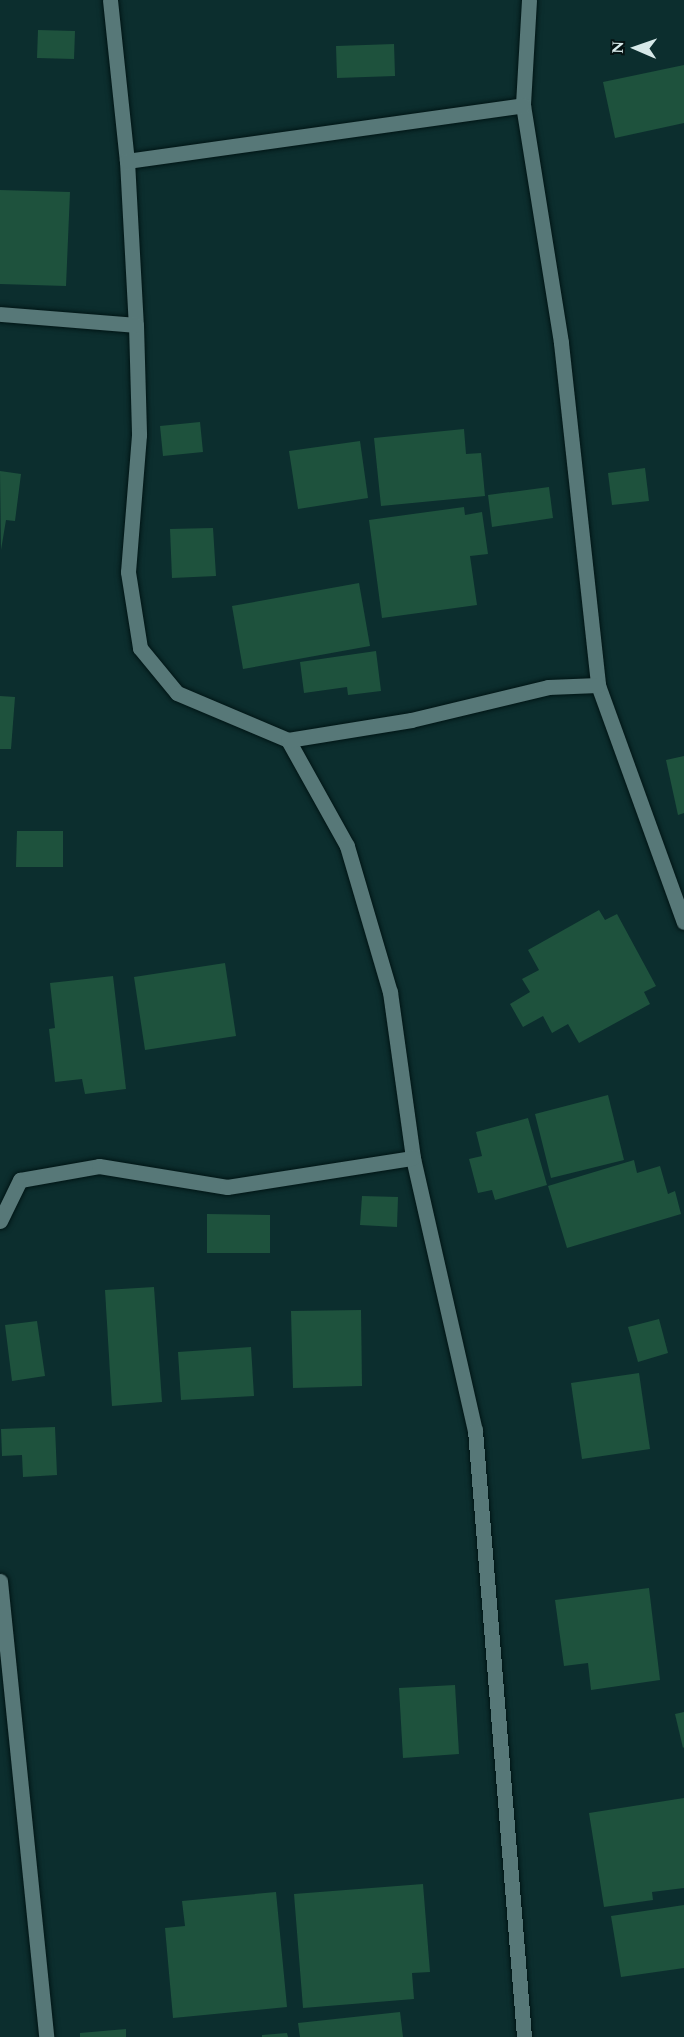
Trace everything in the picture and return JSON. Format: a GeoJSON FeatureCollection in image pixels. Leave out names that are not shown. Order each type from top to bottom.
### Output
{"type":"FeatureCollection","features":[{"type":"Feature","properties":{"kind":"street"},"geometry":{"type":"LineString","coordinates":[[110,0],[127,161],[136,325],[139,435],[128,572],[140,648],[177,693],[288,740],[411,720],[548,687],[598,685]]}},
{"type":"Feature","properties":{"kind":"street"},"geometry":{"type":"LineString","coordinates":[[529,0],[523,105],[561,343],[598,685],[684,922]]}},
{"type":"Feature","properties":{"kind":"street"},"geometry":{"type":"LineString","coordinates":[[127,161],[523,105]]}},
{"type":"Feature","properties":{"kind":"street"},"geometry":{"type":"LineString","coordinates":[[0,314],[136,325]]}},
{"type":"Feature","properties":{"kind":"street"},"geometry":{"type":"LineString","coordinates":[[288,740],[347,846],[390,992],[413,1158],[475,1430],[510,1828],[524,2037]]}},
{"type":"Feature","properties":{"kind":"street"},"geometry":{"type":"LineString","coordinates":[[0,1221],[20,1179],[99,1166],[227,1187],[413,1158]]}},
{"type":"Feature","properties":{"kind":"street"},"geometry":{"type":"LineString","coordinates":[[0,1581],[46,2037]]}},
{"type":"Feature","properties":{"kind":"building"},"geometry":{"type":"Polygon","coordinates":[[[38,30],[75,31],[74,59],[37,58],[38,30]]]}},
{"type":"Feature","properties":{"kind":"building"},"geometry":{"type":"Polygon","coordinates":[[[394,44],[395,76],[337,78],[336,46],[394,44]]]}},
{"type":"Feature","properties":{"kind":"building"},"geometry":{"type":"Polygon","coordinates":[[[684,65],[684,123],[615,138],[603,82],[684,65]]]}},
{"type":"Feature","properties":{"kind":"building"},"geometry":{"type":"Polygon","coordinates":[[[0,190],[70,192],[66,286],[0,284],[0,190]]]}},
{"type":"Feature","properties":{"kind":"building"},"geometry":{"type":"Polygon","coordinates":[[[200,422],[203,452],[163,456],[160,426],[200,422]]]}},
{"type":"Feature","properties":{"kind":"building"},"geometry":{"type":"Polygon","coordinates":[[[464,429],[466,454],[481,453],[485,496],[381,506],[374,438],[464,429]]]}},
{"type":"Feature","properties":{"kind":"building"},"geometry":{"type":"Polygon","coordinates":[[[360,441],[368,498],[298,509],[289,451],[360,441]]]}},
{"type":"Feature","properties":{"kind":"building"},"geometry":{"type":"Polygon","coordinates":[[[645,468],[649,501],[612,505],[608,473],[645,468]]]}},
{"type":"Feature","properties":{"kind":"building"},"geometry":{"type":"Polygon","coordinates":[[[0,471],[21,474],[15,521],[6,520],[1,550],[0,471]]]}},
{"type":"Feature","properties":{"kind":"building"},"geometry":{"type":"Polygon","coordinates":[[[549,487],[553,518],[492,527],[488,495],[549,487]]]}},
{"type":"Feature","properties":{"kind":"building"},"geometry":{"type":"Polygon","coordinates":[[[464,507],[465,515],[482,512],[488,554],[470,556],[477,605],[382,618],[369,520],[464,507]]]}},
{"type":"Feature","properties":{"kind":"building"},"geometry":{"type":"Polygon","coordinates":[[[213,528],[216,576],[172,578],[170,529],[213,528]]]}},
{"type":"Feature","properties":{"kind":"building"},"geometry":{"type":"Polygon","coordinates":[[[359,583],[370,646],[243,669],[232,606],[359,583]]]}},
{"type":"Feature","properties":{"kind":"building"},"geometry":{"type":"Polygon","coordinates":[[[376,651],[381,691],[348,695],[347,687],[304,693],[300,662],[376,651]]]}},
{"type":"Feature","properties":{"kind":"building"},"geometry":{"type":"Polygon","coordinates":[[[0,696],[15,697],[11,749],[0,749],[0,696]]]}},
{"type":"Feature","properties":{"kind":"building"},"geometry":{"type":"Polygon","coordinates":[[[684,756],[684,813],[678,815],[666,760],[684,756]]]}},
{"type":"Feature","properties":{"kind":"building"},"geometry":{"type":"Polygon","coordinates":[[[17,831],[63,831],[63,867],[16,867],[17,831]]]}},
{"type":"Feature","properties":{"kind":"building"},"geometry":{"type":"Polygon","coordinates":[[[599,910],[605,920],[617,914],[656,986],[644,992],[650,1004],[579,1043],[568,1024],[552,1033],[543,1016],[523,1027],[510,1004],[530,992],[522,979],[539,970],[528,950],[599,910]]]}},
{"type":"Feature","properties":{"kind":"building"},"geometry":{"type":"Polygon","coordinates":[[[225,963],[236,1036],[145,1050],[134,977],[225,963]]]}},
{"type":"Feature","properties":{"kind":"building"},"geometry":{"type":"Polygon","coordinates":[[[113,976],[126,1089],[85,1094],[82,1079],[55,1082],[49,1029],[55,1028],[50,983],[113,976]]]}},
{"type":"Feature","properties":{"kind":"building"},"geometry":{"type":"Polygon","coordinates":[[[608,1095],[624,1160],[551,1178],[535,1114],[608,1095]]]}},
{"type":"Feature","properties":{"kind":"building"},"geometry":{"type":"Polygon","coordinates":[[[528,1118],[547,1185],[495,1200],[492,1190],[478,1193],[469,1159],[482,1156],[476,1132],[528,1118]]]}},
{"type":"Feature","properties":{"kind":"building"},"geometry":{"type":"Polygon","coordinates":[[[634,1160],[637,1173],[660,1166],[668,1194],[675,1191],[681,1214],[567,1248],[548,1186],[634,1160]]]}},
{"type":"Feature","properties":{"kind":"building"},"geometry":{"type":"Polygon","coordinates":[[[362,1196],[398,1197],[397,1227],[360,1225],[362,1196]]]}},
{"type":"Feature","properties":{"kind":"building"},"geometry":{"type":"Polygon","coordinates":[[[207,1214],[270,1215],[270,1253],[207,1253],[207,1214]]]}},
{"type":"Feature","properties":{"kind":"building"},"geometry":{"type":"Polygon","coordinates":[[[154,1287],[162,1402],[112,1406],[105,1290],[154,1287]]]}},
{"type":"Feature","properties":{"kind":"building"},"geometry":{"type":"Polygon","coordinates":[[[361,1310],[362,1386],[293,1388],[291,1311],[361,1310]]]}},
{"type":"Feature","properties":{"kind":"building"},"geometry":{"type":"Polygon","coordinates":[[[659,1319],[668,1353],[638,1362],[628,1327],[659,1319]]]}},
{"type":"Feature","properties":{"kind":"building"},"geometry":{"type":"Polygon","coordinates":[[[37,1321],[45,1376],[12,1381],[5,1325],[37,1321]]]}},
{"type":"Feature","properties":{"kind":"building"},"geometry":{"type":"Polygon","coordinates":[[[251,1347],[254,1396],[181,1400],[178,1352],[251,1347]]]}},
{"type":"Feature","properties":{"kind":"building"},"geometry":{"type":"Polygon","coordinates":[[[639,1373],[650,1449],[582,1459],[571,1383],[639,1373]]]}},
{"type":"Feature","properties":{"kind":"building"},"geometry":{"type":"Polygon","coordinates":[[[55,1427],[57,1475],[23,1477],[22,1455],[2,1456],[1,1429],[55,1427]]]}},
{"type":"Feature","properties":{"kind":"building"},"geometry":{"type":"Polygon","coordinates":[[[649,1588],[660,1680],[591,1690],[588,1663],[564,1666],[555,1600],[649,1588]]]}},
{"type":"Feature","properties":{"kind":"building"},"geometry":{"type":"Polygon","coordinates":[[[455,1685],[459,1754],[403,1758],[399,1688],[455,1685]]]}},
{"type":"Feature","properties":{"kind":"building"},"geometry":{"type":"Polygon","coordinates":[[[684,1712],[684,1747],[683,1748],[675,1714],[684,1712]]]}},
{"type":"Feature","properties":{"kind":"building"},"geometry":{"type":"Polygon","coordinates":[[[684,1798],[684,1888],[652,1892],[653,1900],[604,1907],[589,1813],[684,1798]]]}},
{"type":"Feature","properties":{"kind":"building"},"geometry":{"type":"Polygon","coordinates":[[[423,1884],[430,1972],[412,1973],[414,1999],[303,2008],[294,1894],[423,1884]]]}},
{"type":"Feature","properties":{"kind":"building"},"geometry":{"type":"Polygon","coordinates":[[[276,1892],[287,2007],[173,2018],[165,1928],[185,1926],[182,1901],[276,1892]]]}},
{"type":"Feature","properties":{"kind":"building"},"geometry":{"type":"Polygon","coordinates":[[[684,1905],[684,1968],[621,1977],[611,1916],[684,1905]]]}},
{"type":"Feature","properties":{"kind":"building"},"geometry":{"type":"Polygon","coordinates":[[[400,2012],[403,2037],[300,2037],[298,2023],[400,2012]]]}},
{"type":"Feature","properties":{"kind":"building"},"geometry":{"type":"Polygon","coordinates":[[[126,2029],[126,2037],[80,2037],[80,2033],[126,2029]]]}},
{"type":"Feature","properties":{"kind":"building"},"geometry":{"type":"Polygon","coordinates":[[[287,2033],[288,2037],[262,2037],[262,2035],[287,2033]]]}}]}
